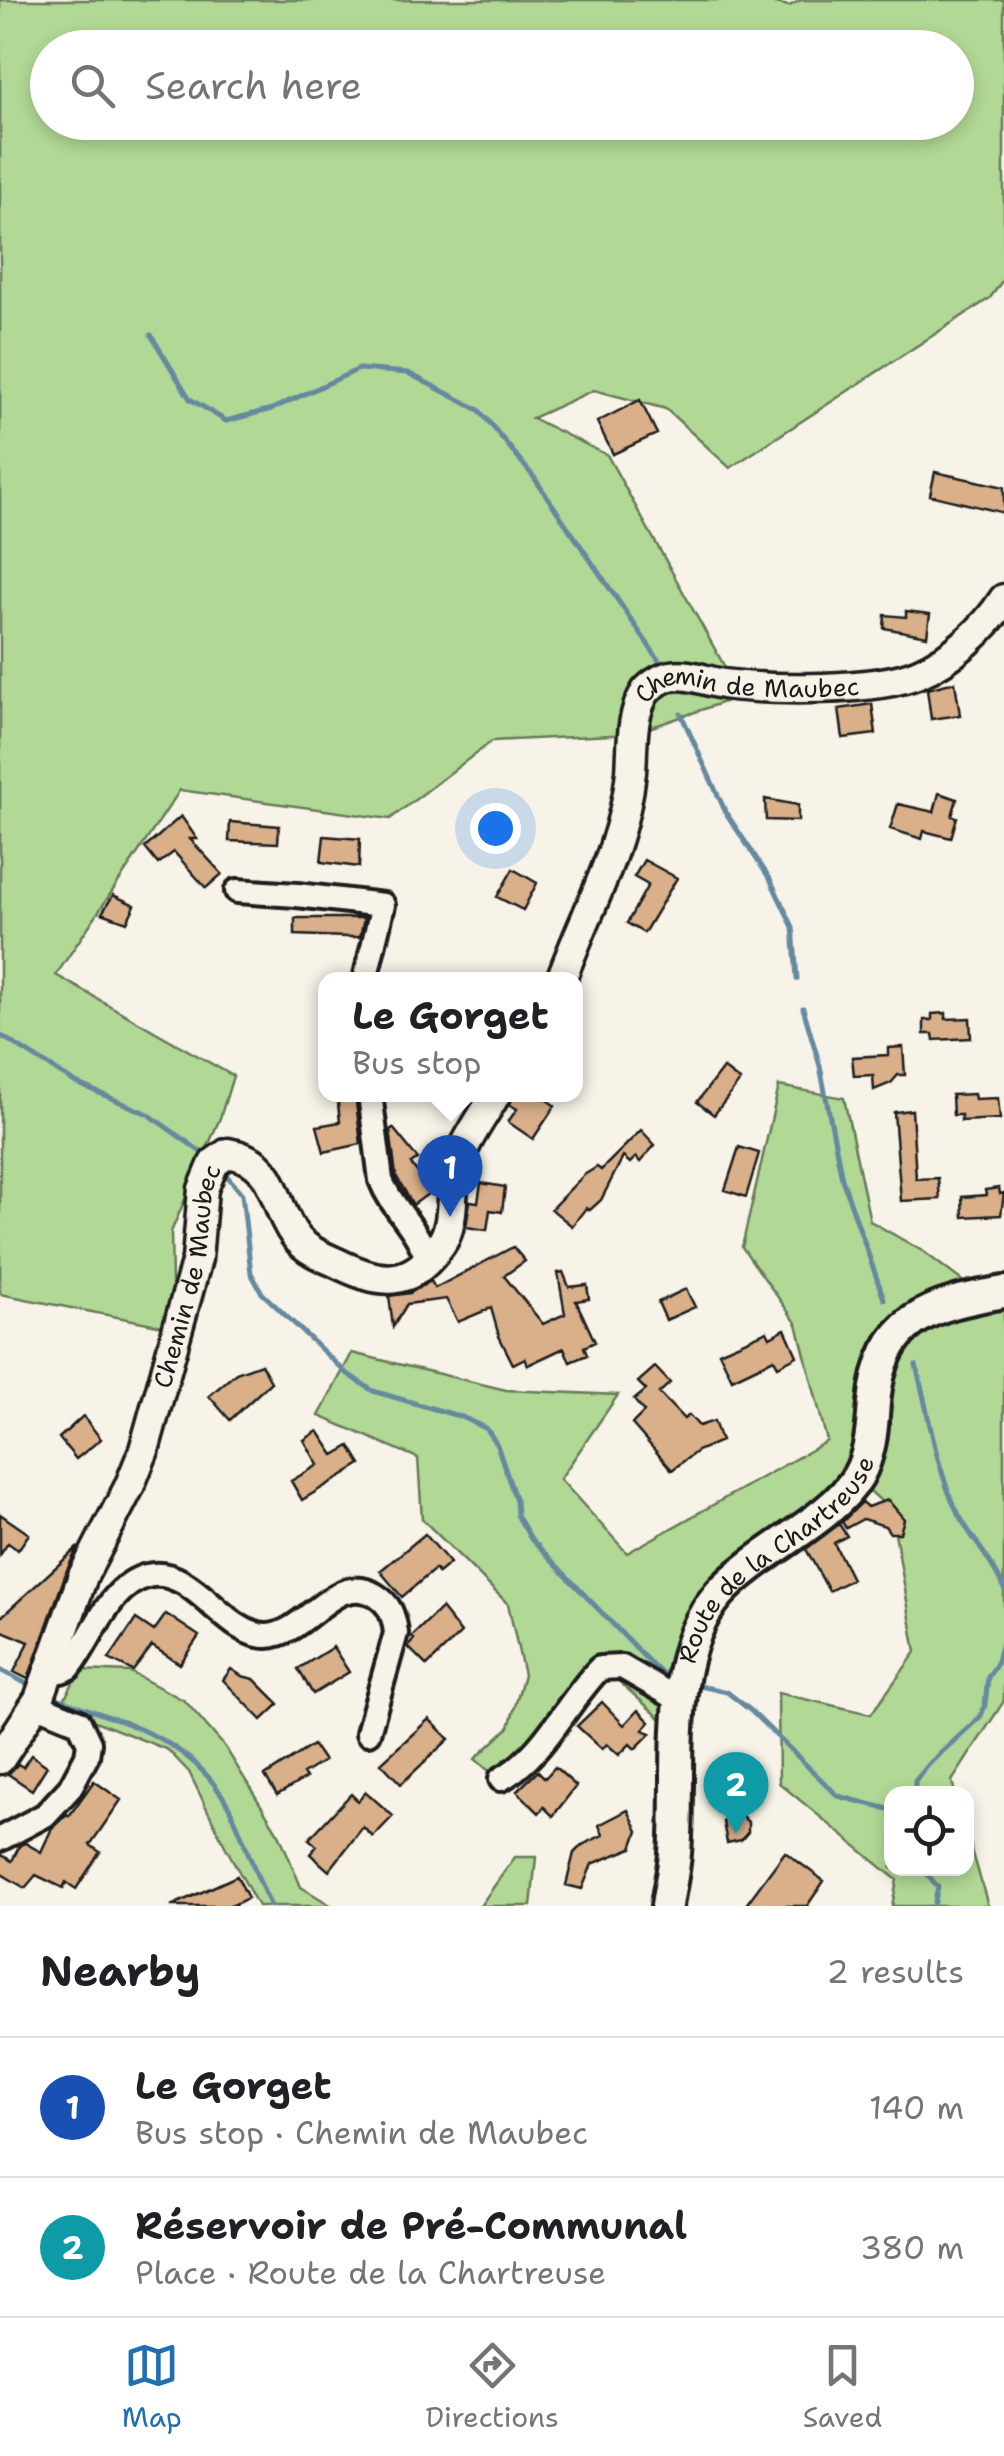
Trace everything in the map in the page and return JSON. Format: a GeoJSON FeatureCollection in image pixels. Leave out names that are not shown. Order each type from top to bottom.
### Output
{"type":"FeatureCollection","features":[{"type":"Feature","properties":{"kind":"main road","name":"Route de la Chartreuse"},"geometry":{"type":"LineString","coordinates":[[666,1906],[675,1855],[683,1686],[707,1610],[752,1562],[826,1510],[852,1486],[870,1443],[877,1372],[886,1348],[896,1337],[937,1307],[1004,1292]]}},
{"type":"Feature","properties":{"kind":"street","name":"Chemin de Maubec"},"geometry":{"type":"LineString","coordinates":[[563,972],[625,820],[635,716],[647,689],[667,676],[692,675],[719,683],[781,687],[876,682],[918,674],[962,646],[1004,600]]}},
{"type":"Feature","properties":{"kind":"street"},"geometry":{"type":"LineString","coordinates":[[237,892],[298,894],[383,905],[367,972]]}},
{"type":"Feature","properties":{"kind":"street"},"geometry":{"type":"LineString","coordinates":[[371,1102],[386,1193],[415,1232],[427,1261]]}},
{"type":"Feature","properties":{"kind":"street"},"geometry":{"type":"LineString","coordinates":[[427,1261],[448,1232],[457,1166],[492,1102]]}},
{"type":"Feature","properties":{"kind":"street","name":"Chemin de Maubec"},"geometry":{"type":"LineString","coordinates":[[0,1759],[35,1704],[83,1576],[128,1487],[153,1423],[197,1258],[207,1176],[214,1162],[228,1153],[247,1156],[258,1164],[296,1238],[310,1250],[348,1269],[392,1280],[409,1276],[427,1261]]}},
{"type":"Feature","properties":{"kind":"street"},"geometry":{"type":"LineString","coordinates":[[52,1666],[61,1671],[69,1668],[104,1612],[125,1588],[150,1575],[164,1574],[180,1581],[240,1626],[262,1636],[280,1634],[348,1589],[362,1588],[386,1602],[394,1616],[396,1633],[368,1734]]}},
{"type":"Feature","properties":{"kind":"street"},"geometry":{"type":"LineString","coordinates":[[501,1779],[546,1742],[600,1668],[622,1667],[683,1686]]}},
{"type":"Feature","properties":{"kind":"street"},"geometry":{"type":"LineString","coordinates":[[0,1840],[45,1815],[70,1788],[87,1756],[89,1743],[79,1722],[35,1704]]}},
{"type":"Feature","properties":{"kind":"green space"},"geometry":{"type":"Polygon","coordinates":[[[0,0],[761,0],[789,6],[801,0],[1004,0],[1004,278],[990,298],[730,468],[666,409],[594,390],[532,418],[607,455],[741,696],[632,734],[492,741],[390,819],[180,790],[56,975],[233,1076],[220,1118],[171,1232],[173,1328],[0,1294],[0,0]]]}},
{"type":"Feature","properties":{"kind":"green space"},"geometry":{"type":"Polygon","coordinates":[[[779,1086],[844,1098],[870,1221],[924,1252],[994,1305],[1004,1297],[1004,1701],[952,1781],[953,1786],[884,1786],[884,1869],[779,1783],[778,1693],[871,1714],[916,1652],[891,1510],[851,1474],[727,1562],[680,1653],[669,1726],[613,1676],[495,1776],[475,1759],[509,1727],[524,1675],[508,1604],[422,1519],[418,1458],[319,1416],[352,1353],[506,1390],[618,1395],[560,1479],[627,1553],[827,1441],[797,1324],[742,1247],[779,1086]]]}},
{"type":"Feature","properties":{"kind":"green space"},"geometry":{"type":"Polygon","coordinates":[[[80,1670],[130,1672],[185,1701],[225,1747],[280,1836],[301,1887],[332,1906],[258,1906],[189,1772],[168,1750],[60,1707],[80,1670]]]}},
{"type":"Feature","properties":{"kind":"green space"},"geometry":{"type":"Polygon","coordinates":[[[515,1857],[536,1857],[531,1906],[480,1906],[515,1857]]]}},
{"type":"Feature","properties":{"kind":"green space"},"geometry":{"type":"Polygon","coordinates":[[[974,1857],[988,1906],[892,1906],[897,1880],[892,1876],[974,1876],[974,1857]]]}},
{"type":"Feature","properties":{"kind":"building"},"geometry":{"type":"Polygon","coordinates":[[[640,400],[657,434],[613,454],[597,422],[640,400]]]}},
{"type":"Feature","properties":{"kind":"building"},"geometry":{"type":"Polygon","coordinates":[[[935,472],[1004,487],[1004,513],[930,495],[935,472]]]}},
{"type":"Feature","properties":{"kind":"building"},"geometry":{"type":"Polygon","coordinates":[[[906,611],[930,614],[927,636],[884,628],[885,615],[906,617],[906,611]]]}},
{"type":"Feature","properties":{"kind":"building"},"geometry":{"type":"Polygon","coordinates":[[[955,682],[960,715],[931,719],[927,689],[955,682]]]}},
{"type":"Feature","properties":{"kind":"building"},"geometry":{"type":"Polygon","coordinates":[[[872,704],[876,734],[843,738],[839,709],[872,704]]]}},
{"type":"Feature","properties":{"kind":"building"},"geometry":{"type":"Polygon","coordinates":[[[939,793],[957,799],[951,838],[924,831],[922,839],[890,829],[898,804],[934,812],[939,793]]]}},
{"type":"Feature","properties":{"kind":"building"},"geometry":{"type":"Polygon","coordinates":[[[765,799],[798,805],[798,821],[766,820],[765,799]]]}},
{"type":"Feature","properties":{"kind":"building"},"geometry":{"type":"Polygon","coordinates":[[[181,816],[197,839],[190,839],[222,874],[206,888],[174,852],[158,864],[145,848],[181,816]]]}},
{"type":"Feature","properties":{"kind":"building"},"geometry":{"type":"Polygon","coordinates":[[[230,822],[279,826],[278,843],[229,841],[230,822]]]}},
{"type":"Feature","properties":{"kind":"building"},"geometry":{"type":"Polygon","coordinates":[[[324,836],[360,839],[359,867],[321,862],[324,836]]]}},
{"type":"Feature","properties":{"kind":"building"},"geometry":{"type":"Polygon","coordinates":[[[644,860],[677,878],[644,933],[627,923],[648,885],[634,877],[644,860]]]}},
{"type":"Feature","properties":{"kind":"building"},"geometry":{"type":"Polygon","coordinates":[[[513,869],[537,883],[523,910],[497,897],[513,869]]]}},
{"type":"Feature","properties":{"kind":"building"},"geometry":{"type":"Polygon","coordinates":[[[113,895],[135,905],[127,922],[102,913],[113,895]]]}},
{"type":"Feature","properties":{"kind":"building"},"geometry":{"type":"Polygon","coordinates":[[[295,918],[364,919],[360,937],[347,937],[295,935],[295,918]]]}},
{"type":"Feature","properties":{"kind":"building"},"geometry":{"type":"Polygon","coordinates":[[[946,1013],[946,1019],[970,1018],[971,1038],[934,1040],[933,1034],[924,1034],[924,1020],[932,1020],[932,1014],[946,1013]]]}},
{"type":"Feature","properties":{"kind":"building"},"geometry":{"type":"Polygon","coordinates":[[[903,1047],[905,1075],[898,1075],[891,1083],[874,1090],[873,1075],[854,1076],[852,1057],[888,1055],[888,1048],[903,1047]]]}},
{"type":"Feature","properties":{"kind":"building"},"geometry":{"type":"Polygon","coordinates":[[[723,1068],[740,1081],[714,1115],[697,1102],[723,1068]]]}},
{"type":"Feature","properties":{"kind":"building"},"geometry":{"type":"Polygon","coordinates":[[[974,1094],[975,1099],[998,1098],[1000,1119],[961,1121],[961,1115],[953,1115],[952,1095],[974,1094]]]}},
{"type":"Feature","properties":{"kind":"building"},"geometry":{"type":"Polygon","coordinates":[[[338,1102],[356,1102],[361,1144],[324,1152],[317,1126],[340,1122],[338,1102]]]}},
{"type":"Feature","properties":{"kind":"building"},"geometry":{"type":"Polygon","coordinates":[[[550,1102],[555,1106],[533,1139],[508,1122],[517,1109],[510,1105],[550,1102]]]}},
{"type":"Feature","properties":{"kind":"building"},"geometry":{"type":"Polygon","coordinates":[[[912,1110],[916,1179],[938,1178],[940,1199],[901,1201],[894,1112],[912,1110]]]}},
{"type":"Feature","properties":{"kind":"building"},"geometry":{"type":"Polygon","coordinates":[[[393,1128],[418,1159],[411,1164],[432,1191],[413,1205],[396,1176],[390,1130],[393,1128]]]}},
{"type":"Feature","properties":{"kind":"building"},"geometry":{"type":"Polygon","coordinates":[[[641,1130],[655,1145],[640,1162],[636,1157],[630,1163],[623,1157],[601,1200],[590,1210],[586,1208],[572,1226],[551,1209],[584,1175],[597,1167],[601,1170],[641,1130]]]}},
{"type":"Feature","properties":{"kind":"building"},"geometry":{"type":"Polygon","coordinates":[[[739,1147],[759,1153],[746,1197],[725,1190],[739,1147]]]}},
{"type":"Feature","properties":{"kind":"building"},"geometry":{"type":"Polygon","coordinates":[[[481,1183],[505,1187],[502,1212],[490,1210],[487,1230],[466,1227],[470,1201],[478,1202],[481,1183]]]}},
{"type":"Feature","properties":{"kind":"building"},"geometry":{"type":"Polygon","coordinates":[[[999,1188],[1000,1194],[1004,1193],[1001,1215],[963,1217],[962,1197],[986,1195],[985,1190],[999,1188]]]}},
{"type":"Feature","properties":{"kind":"building"},"geometry":{"type":"Polygon","coordinates":[[[513,1247],[525,1261],[504,1276],[543,1324],[565,1314],[558,1273],[563,1272],[569,1287],[587,1285],[589,1299],[576,1301],[595,1342],[584,1347],[587,1355],[570,1362],[564,1348],[528,1365],[525,1358],[513,1364],[491,1308],[458,1322],[446,1299],[407,1304],[393,1327],[389,1296],[410,1293],[431,1281],[435,1288],[513,1247]]]}},
{"type":"Feature","properties":{"kind":"building"},"geometry":{"type":"Polygon","coordinates":[[[686,1289],[695,1307],[666,1320],[658,1302],[686,1289]]]}},
{"type":"Feature","properties":{"kind":"building"},"geometry":{"type":"Polygon","coordinates":[[[785,1329],[797,1356],[778,1366],[774,1359],[732,1379],[719,1352],[767,1331],[770,1337],[785,1329]]]}},
{"type":"Feature","properties":{"kind":"building"},"geometry":{"type":"Polygon","coordinates":[[[261,1364],[271,1382],[230,1420],[209,1396],[236,1373],[261,1364]]]}},
{"type":"Feature","properties":{"kind":"building"},"geometry":{"type":"Polygon","coordinates":[[[655,1367],[670,1383],[659,1393],[684,1419],[689,1415],[699,1426],[714,1421],[721,1441],[697,1451],[672,1470],[632,1424],[644,1412],[634,1400],[646,1390],[638,1382],[655,1367]]]}},
{"type":"Feature","properties":{"kind":"building"},"geometry":{"type":"Polygon","coordinates":[[[83,1416],[101,1439],[76,1459],[59,1438],[83,1416]]]}},
{"type":"Feature","properties":{"kind":"building"},"geometry":{"type":"Polygon","coordinates":[[[318,1431],[334,1455],[350,1446],[361,1464],[302,1500],[291,1481],[318,1465],[304,1440],[318,1431]]]}},
{"type":"Feature","properties":{"kind":"building"},"geometry":{"type":"Polygon","coordinates":[[[888,1500],[904,1519],[900,1533],[890,1533],[885,1526],[863,1519],[846,1528],[842,1522],[862,1502],[867,1507],[888,1500]]]}},
{"type":"Feature","properties":{"kind":"building"},"geometry":{"type":"Polygon","coordinates":[[[0,1514],[29,1534],[18,1550],[8,1543],[0,1555],[0,1514]]]}},
{"type":"Feature","properties":{"kind":"building"},"geometry":{"type":"Polygon","coordinates":[[[839,1524],[847,1536],[834,1543],[852,1579],[829,1591],[806,1549],[839,1524]]]}},
{"type":"Feature","properties":{"kind":"building"},"geometry":{"type":"Polygon","coordinates":[[[425,1534],[450,1563],[438,1573],[435,1569],[402,1597],[380,1571],[425,1534]]]}},
{"type":"Feature","properties":{"kind":"building"},"geometry":{"type":"Polygon","coordinates":[[[78,1547],[28,1679],[14,1672],[29,1642],[0,1630],[0,1618],[78,1547]]]}},
{"type":"Feature","properties":{"kind":"building"},"geometry":{"type":"Polygon","coordinates":[[[441,1608],[461,1633],[427,1666],[408,1647],[414,1639],[411,1637],[441,1608]]]}},
{"type":"Feature","properties":{"kind":"building"},"geometry":{"type":"Polygon","coordinates":[[[166,1614],[199,1636],[180,1664],[152,1646],[133,1671],[109,1659],[136,1619],[154,1631],[166,1614]]]}},
{"type":"Feature","properties":{"kind":"building"},"geometry":{"type":"Polygon","coordinates":[[[333,1647],[349,1672],[313,1694],[298,1669],[333,1647]]]}},
{"type":"Feature","properties":{"kind":"building"},"geometry":{"type":"Polygon","coordinates":[[[231,1669],[254,1679],[279,1704],[262,1720],[223,1680],[231,1669]]]}},
{"type":"Feature","properties":{"kind":"building"},"geometry":{"type":"Polygon","coordinates":[[[602,1702],[624,1725],[638,1710],[650,1722],[643,1730],[651,1733],[635,1749],[630,1744],[619,1755],[607,1744],[602,1749],[577,1726],[602,1702]]]}},
{"type":"Feature","properties":{"kind":"building"},"geometry":{"type":"Polygon","coordinates":[[[429,1719],[449,1739],[401,1784],[381,1763],[429,1719]]]}},
{"type":"Feature","properties":{"kind":"building"},"geometry":{"type":"Polygon","coordinates":[[[313,1745],[324,1761],[303,1774],[306,1778],[277,1795],[265,1776],[313,1745]]]}},
{"type":"Feature","properties":{"kind":"building"},"geometry":{"type":"Polygon","coordinates":[[[31,1755],[47,1766],[32,1790],[8,1774],[18,1764],[23,1767],[31,1755]]]}},
{"type":"Feature","properties":{"kind":"building"},"geometry":{"type":"Polygon","coordinates":[[[555,1767],[576,1786],[553,1816],[544,1807],[539,1813],[517,1791],[538,1771],[545,1778],[555,1767]]]}},
{"type":"Feature","properties":{"kind":"building"},"geometry":{"type":"Polygon","coordinates":[[[94,1781],[121,1800],[90,1845],[100,1852],[76,1889],[66,1882],[63,1888],[36,1875],[25,1888],[0,1873],[0,1854],[12,1861],[25,1843],[41,1852],[52,1828],[69,1816],[94,1781]]]}},
{"type":"Feature","properties":{"kind":"building"},"geometry":{"type":"Polygon","coordinates":[[[366,1792],[393,1816],[373,1837],[363,1827],[329,1871],[310,1854],[317,1846],[309,1839],[351,1794],[358,1801],[366,1792]]]}},
{"type":"Feature","properties":{"kind":"building"},"geometry":{"type":"Polygon","coordinates":[[[628,1810],[638,1831],[632,1848],[592,1864],[582,1889],[566,1885],[574,1853],[603,1835],[599,1825],[628,1810]]]}},
{"type":"Feature","properties":{"kind":"building"},"geometry":{"type":"Polygon","coordinates":[[[740,1814],[748,1822],[748,1832],[741,1840],[727,1843],[723,1822],[740,1814]]]}},
{"type":"Feature","properties":{"kind":"building"},"geometry":{"type":"Polygon","coordinates":[[[785,1852],[824,1881],[807,1906],[745,1906],[785,1852]]]}},
{"type":"Feature","properties":{"kind":"building"},"geometry":{"type":"Polygon","coordinates":[[[237,1876],[248,1898],[231,1906],[171,1906],[237,1876]]]}},
{"type":"Feature","properties":{"kind":"waterway"},"geometry":{"type":"LineString","coordinates":[[151,335],[190,399],[226,421],[272,409],[359,369],[408,373],[479,410],[533,476],[662,665]]}},
{"type":"Feature","properties":{"kind":"waterway"},"geometry":{"type":"LineString","coordinates":[[681,714],[726,813],[770,879],[793,927],[797,979]]}},
{"type":"Feature","properties":{"kind":"waterway"},"geometry":{"type":"LineString","coordinates":[[803,1008],[820,1066],[842,1179],[884,1299]]}},
{"type":"Feature","properties":{"kind":"waterway"},"geometry":{"type":"LineString","coordinates":[[0,1035],[76,1083],[148,1114],[208,1157]]}},
{"type":"Feature","properties":{"kind":"waterway"},"geometry":{"type":"LineString","coordinates":[[223,1171],[242,1194],[251,1273],[262,1293],[345,1372],[373,1391],[462,1417],[487,1429],[497,1445],[517,1515],[531,1539],[670,1679]]}},
{"type":"Feature","properties":{"kind":"waterway"},"geometry":{"type":"LineString","coordinates":[[916,1365],[951,1498],[1004,1589]]}},
{"type":"Feature","properties":{"kind":"waterway"},"geometry":{"type":"LineString","coordinates":[[915,1786],[930,1763],[981,1716],[988,1677],[996,1665],[1004,1634]]}},
{"type":"Feature","properties":{"kind":"waterway"},"geometry":{"type":"LineString","coordinates":[[0,1670],[33,1687]]}},
{"type":"Feature","properties":{"kind":"waterway"},"geometry":{"type":"LineString","coordinates":[[691,1684],[727,1692],[838,1796],[884,1808]]}},
{"type":"Feature","properties":{"kind":"waterway"},"geometry":{"type":"LineString","coordinates":[[52,1696],[129,1724],[195,1763],[229,1807],[271,1906]]}},
{"type":"Feature","properties":{"kind":"waterway"},"geometry":{"type":"LineString","coordinates":[[929,1876],[938,1887],[934,1906]]}},
{"type":"Feature","properties":{"kind":"place","name":"Le Gorget"},"geometry":{"type":"Point","coordinates":[450,1217]}},
{"type":"Feature","properties":{"kind":"place","name":"Réservoir de Pré-Communal"},"geometry":{"type":"Point","coordinates":[736,1834]}}]}
